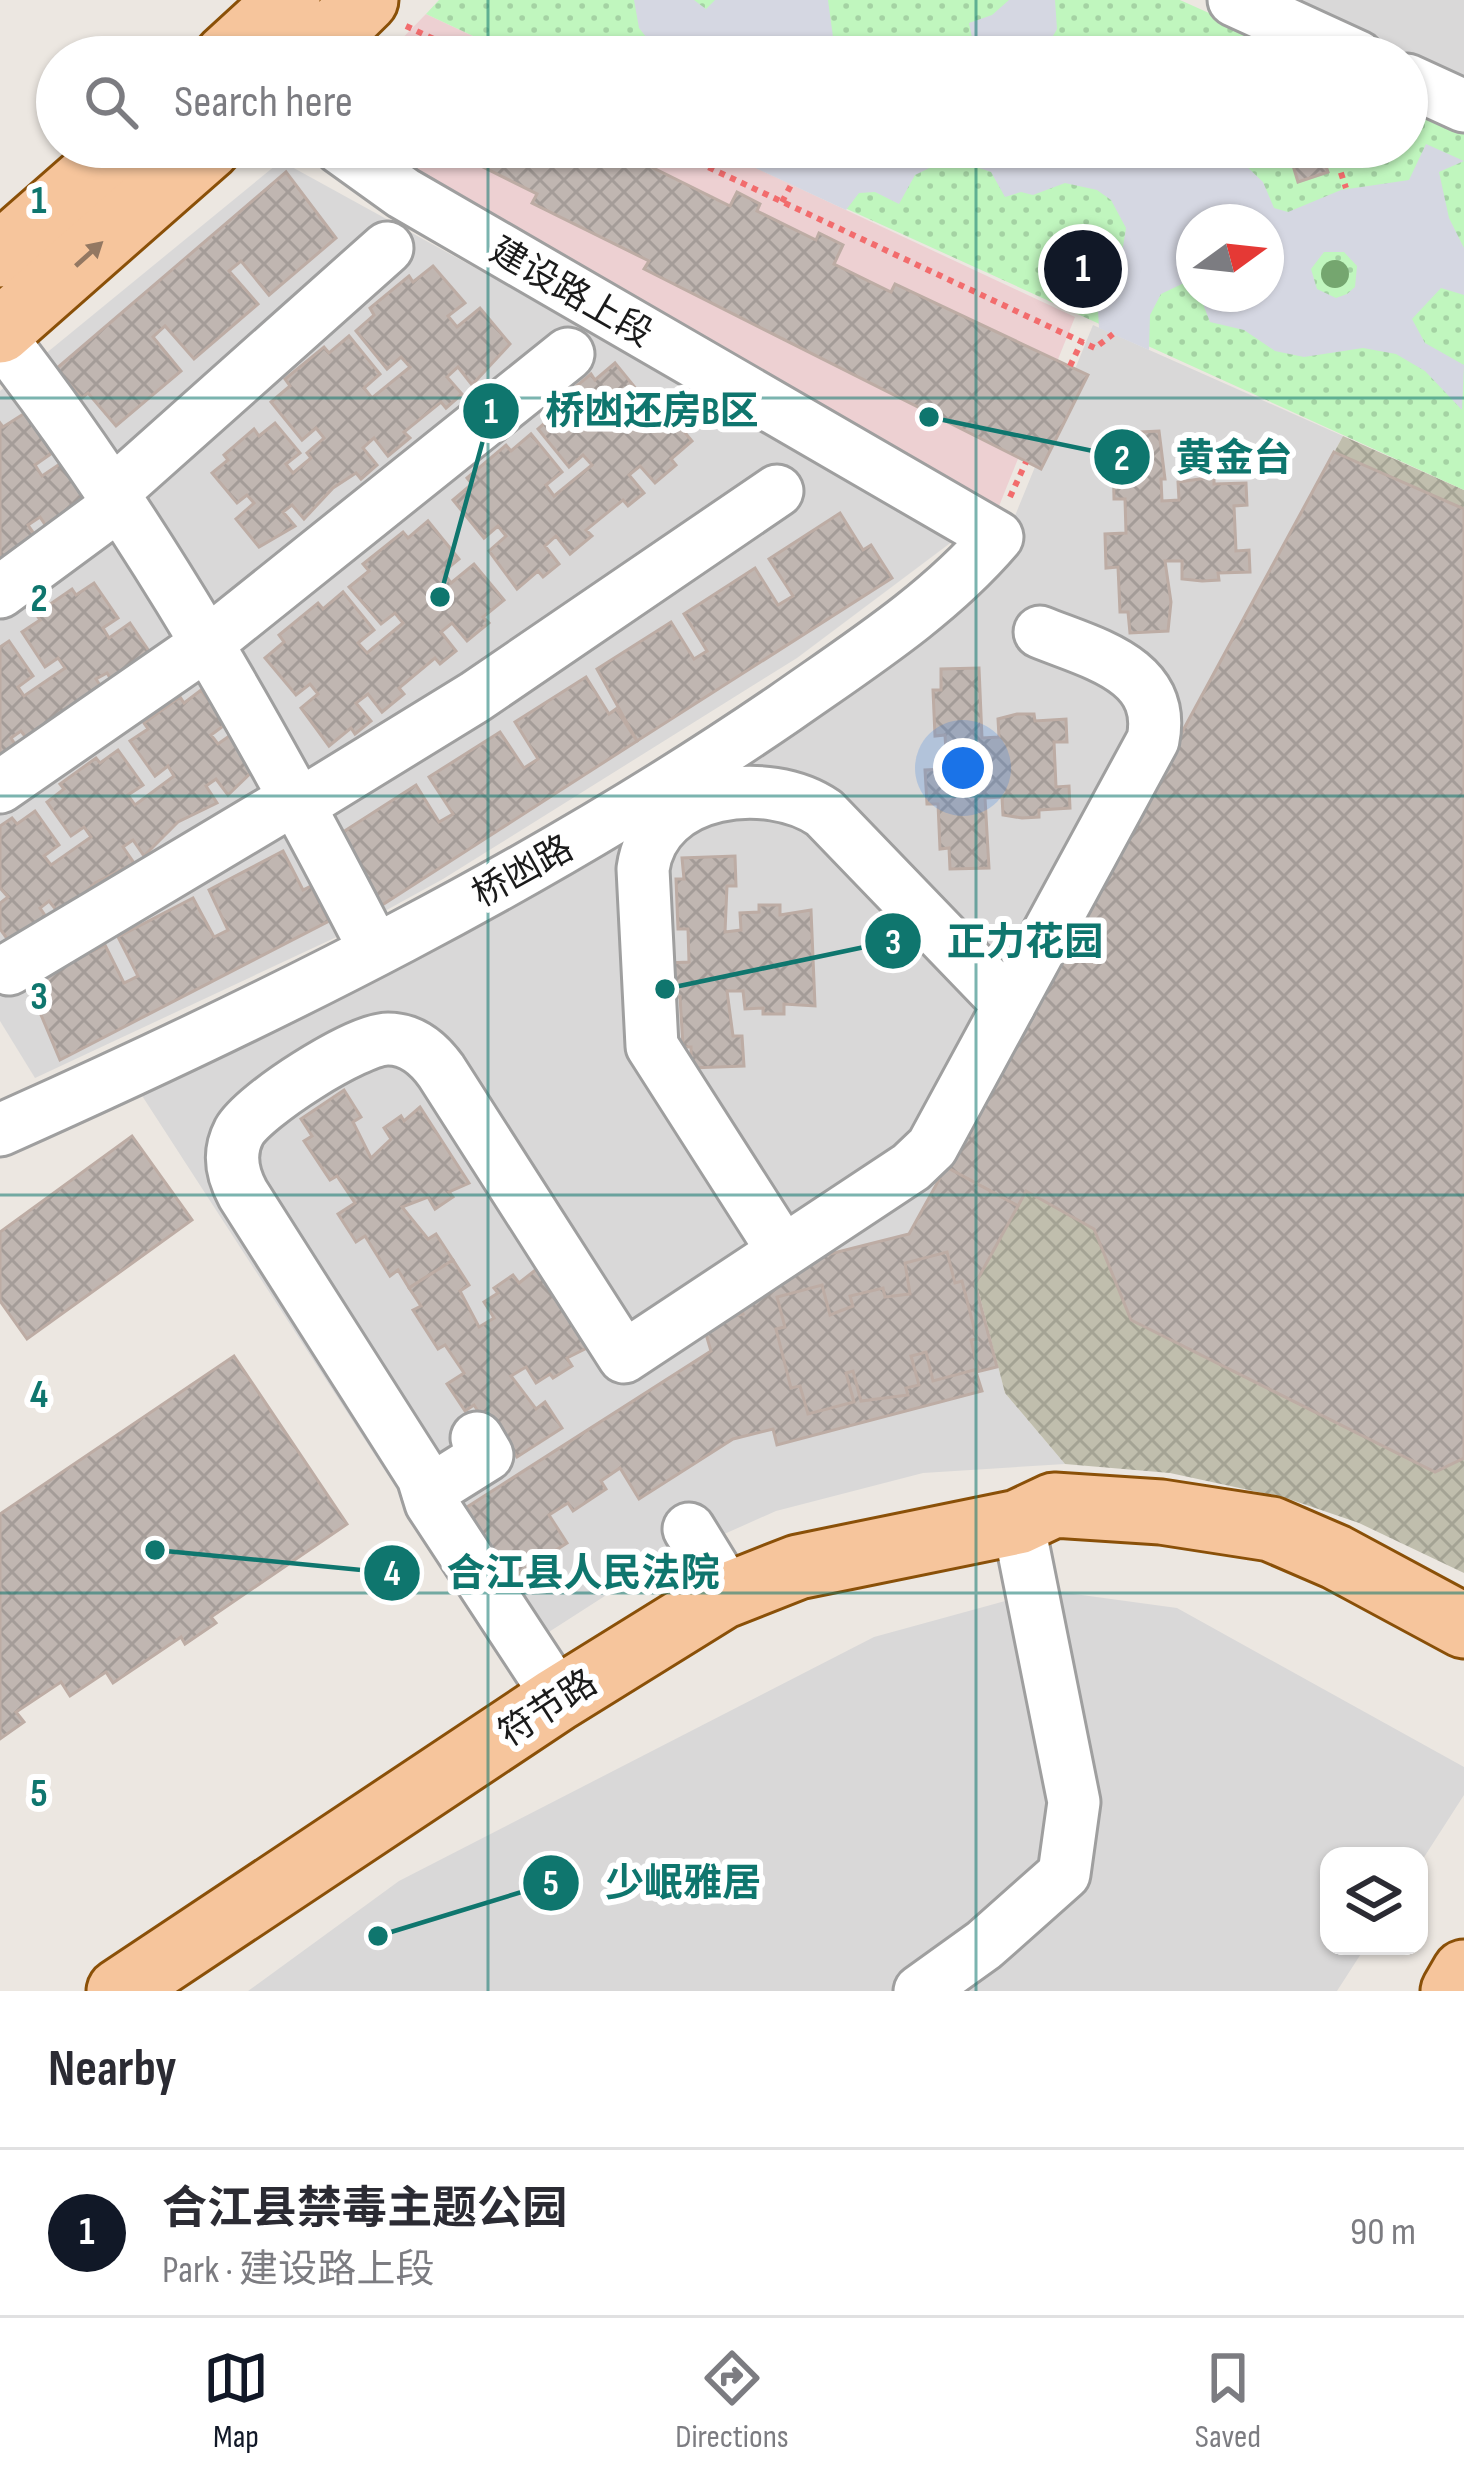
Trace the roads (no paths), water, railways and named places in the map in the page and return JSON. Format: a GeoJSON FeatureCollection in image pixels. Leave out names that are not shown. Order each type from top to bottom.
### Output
{"type":"FeatureCollection","features":[{"type":"Feature","properties":{"kind":"main road"},"geometry":{"type":"LineString","coordinates":[[286,36],[338,18]]}},
{"type":"Feature","properties":{"kind":"main road"},"geometry":{"type":"LineString","coordinates":[[0,254],[99,168]]}},
{"type":"Feature","properties":{"kind":"main road"},"geometry":{"type":"LineString","coordinates":[[0,334],[186,168]]}},
{"type":"Feature","properties":{"kind":"main road","name":"符节路"},"geometry":{"type":"LineString","coordinates":[[118,1991],[560,1698],[730,1594],[874,1548],[1018,1522],[1054,1505],[1179,1514],[1271,1529],[1336,1557],[1464,1626]]}},
{"type":"Feature","properties":{"kind":"main road"},"geometry":{"type":"LineString","coordinates":[[1018,1522],[1056,1540],[1257,1565],[1348,1606],[1464,1670]]}},
{"type":"Feature","properties":{"kind":"main road"},"geometry":{"type":"LineString","coordinates":[[1453,1991],[1464,1972]]}},
{"type":"Feature","properties":{"kind":"street"},"geometry":{"type":"LineString","coordinates":[[1234,0],[1312,36]]}},
{"type":"Feature","properties":{"kind":"street"},"geometry":{"type":"LineString","coordinates":[[1428,90],[1464,106]]}},
{"type":"Feature","properties":{"kind":"street","name":"建设路上段"},"geometry":{"type":"LineString","coordinates":[[368,168],[403,193],[998,537]]}},
{"type":"Feature","properties":{"kind":"street"},"geometry":{"type":"LineString","coordinates":[[0,592],[115,500],[388,248]]}},
{"type":"Feature","properties":{"kind":"street"},"geometry":{"type":"LineString","coordinates":[[0,334],[61,415],[205,645],[299,801],[375,950]]}},
{"type":"Feature","properties":{"kind":"street"},"geometry":{"type":"LineString","coordinates":[[0,787],[205,645],[568,354]]}},
{"type":"Feature","properties":{"kind":"street"},"geometry":{"type":"LineString","coordinates":[[9,969],[476,697],[777,491]]}},
{"type":"Feature","properties":{"kind":"street","name":"桥凼路"},"geometry":{"type":"LineString","coordinates":[[0,1130],[141,1069],[577,841],[737,741],[870,649],[968,571],[998,537]]}},
{"type":"Feature","properties":{"kind":"street"},"geometry":{"type":"LineString","coordinates":[[560,1698],[243,1194],[232,1157],[240,1132],[257,1110],[357,1046],[436,1037],[441,1071],[601,1284],[624,1357],[925,1157],[999,973],[1148,753],[1155,727],[1151,701],[1136,676],[1040,632]]}},
{"type":"Feature","properties":{"kind":"street"},"geometry":{"type":"LineString","coordinates":[[783,1252],[652,1046],[643,869],[662,822],[686,804],[715,797],[785,796],[805,801],[824,813],[999,973]]}},
{"type":"Feature","properties":{"kind":"street"},"geometry":{"type":"LineString","coordinates":[[428,1492],[487,1455],[477,1438]]}},
{"type":"Feature","properties":{"kind":"street"},"geometry":{"type":"LineString","coordinates":[[920,1991],[984,1946],[1064,1874],[1074,1802],[1018,1522]]}},
{"type":"Feature","properties":{"kind":"street"},"geometry":{"type":"LineString","coordinates":[[688,1529],[730,1594]]}},
{"type":"Feature","properties":{"kind":"place","name":"合江县禁毒主题公园"},"geometry":{"type":"Point","coordinates":[1083,269]}},
{"type":"Feature","properties":{"kind":"place","name":"黄金台"},"geometry":{"type":"Point","coordinates":[929,417]}},
{"type":"Feature","properties":{"kind":"place","name":"桥凼还房B区"},"geometry":{"type":"Point","coordinates":[440,597]}},
{"type":"Feature","properties":{"kind":"place","name":"正力花园"},"geometry":{"type":"Point","coordinates":[665,989]}},
{"type":"Feature","properties":{"kind":"place","name":"合江县人民法院"},"geometry":{"type":"Point","coordinates":[155,1550]}},
{"type":"Feature","properties":{"kind":"place","name":"少岷雅居"},"geometry":{"type":"Point","coordinates":[378,1936]}}]}
